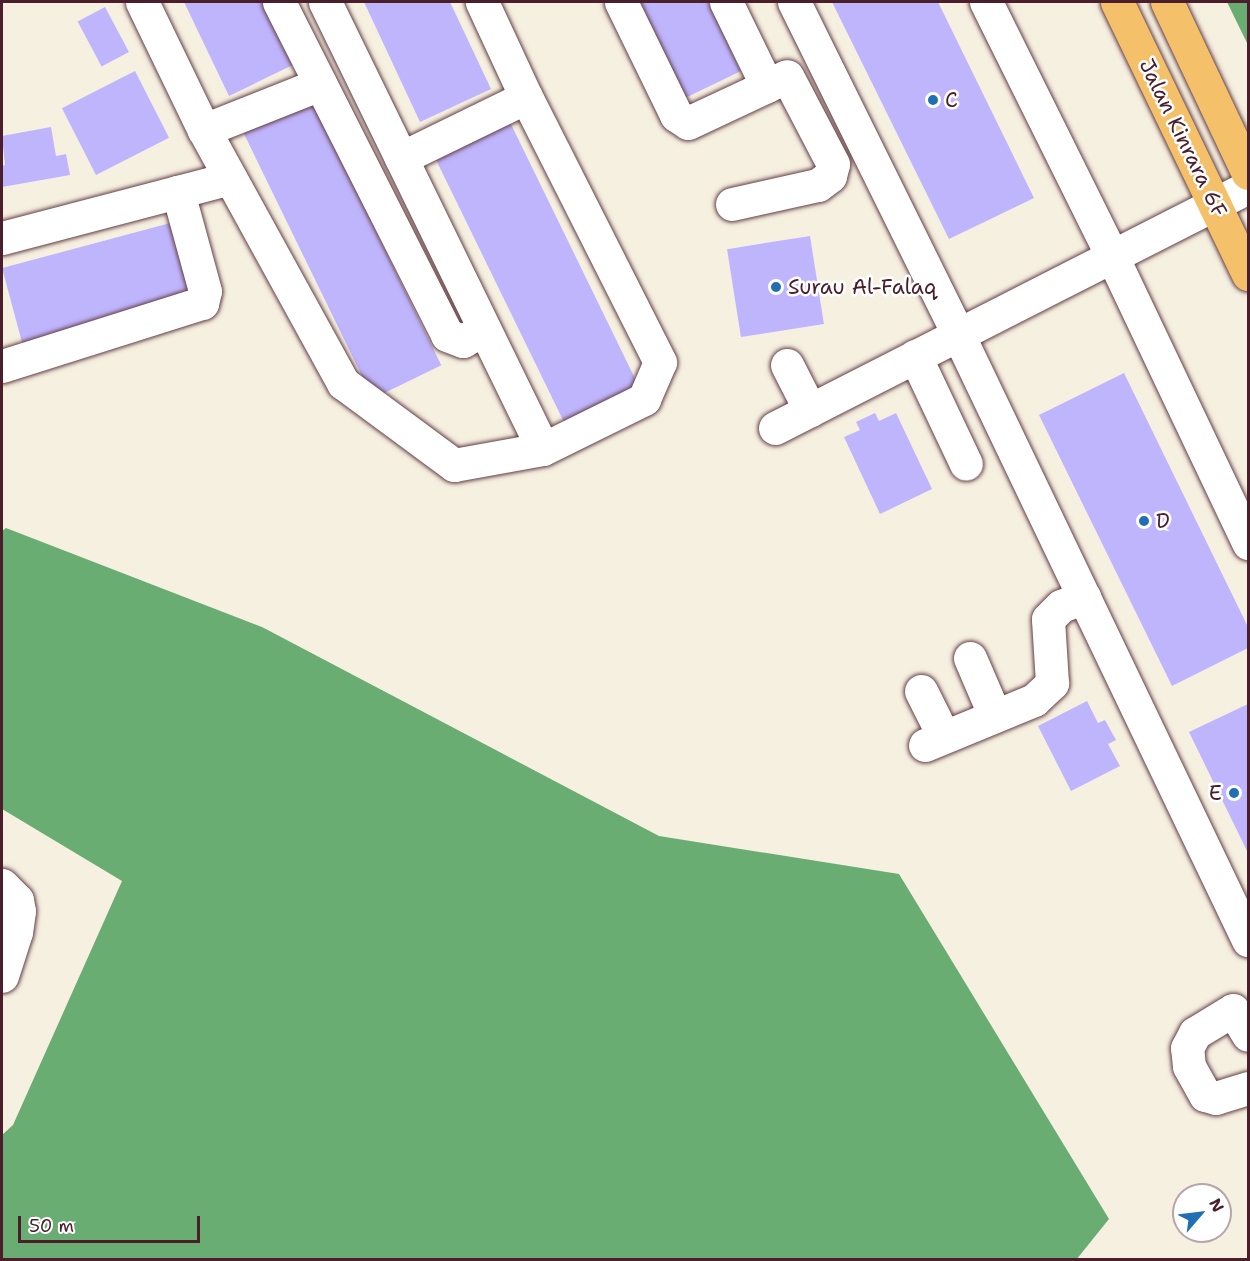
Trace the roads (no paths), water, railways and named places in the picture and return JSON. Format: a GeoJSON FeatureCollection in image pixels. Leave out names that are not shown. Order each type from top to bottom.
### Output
{"type":"FeatureCollection","features":[{"type":"Feature","properties":{"kind":"main road","name":"Jalan Kinrara 6F"},"geometry":{"type":"LineString","coordinates":[[1117,2],[1248,274]]}},
{"type":"Feature","properties":{"kind":"main road","name":"Jalan Kinrara 6F"},"geometry":{"type":"LineString","coordinates":[[1167,2],[1248,173]]}},
{"type":"Feature","properties":{"kind":"street"},"geometry":{"type":"LineString","coordinates":[[142,2],[204,130],[343,383],[454,465],[543,449],[644,399],[660,362],[526,97],[482,2]]}},
{"type":"Feature","properties":{"kind":"street"},"geometry":{"type":"LineString","coordinates":[[279,2],[447,335],[463,341],[484,329]]}},
{"type":"Feature","properties":{"kind":"street"},"geometry":{"type":"LineString","coordinates":[[325,2],[543,449]]}},
{"type":"Feature","properties":{"kind":"street"},"geometry":{"type":"LineString","coordinates":[[621,2],[676,115],[688,123],[822,59]]}},
{"type":"Feature","properties":{"kind":"street"},"geometry":{"type":"LineString","coordinates":[[726,2],[833,164],[830,176],[818,185],[732,204]]}},
{"type":"Feature","properties":{"kind":"street"},"geometry":{"type":"LineString","coordinates":[[794,2],[958,334],[1248,940]]}},
{"type":"Feature","properties":{"kind":"street"},"geometry":{"type":"LineString","coordinates":[[986,2],[1112,256],[1248,543]]}},
{"type":"Feature","properties":{"kind":"street"},"geometry":{"type":"LineString","coordinates":[[204,130],[320,84]]}},
{"type":"Feature","properties":{"kind":"street"},"geometry":{"type":"LineString","coordinates":[[401,158],[526,97]]}},
{"type":"Feature","properties":{"kind":"street"},"geometry":{"type":"LineString","coordinates":[[2,238],[230,178]]}},
{"type":"Feature","properties":{"kind":"street"},"geometry":{"type":"LineString","coordinates":[[775,428],[1248,187]]}},
{"type":"Feature","properties":{"kind":"street"},"geometry":{"type":"LineString","coordinates":[[2,366],[202,303],[205,291],[178,192]]}},
{"type":"Feature","properties":{"kind":"street"},"geometry":{"type":"LineString","coordinates":[[915,356],[966,464]]}},
{"type":"Feature","properties":{"kind":"street"},"geometry":{"type":"LineString","coordinates":[[787,365],[810,410]]}},
{"type":"Feature","properties":{"kind":"street"},"geometry":{"type":"LineString","coordinates":[[921,691],[934,741],[1034,700],[1052,682],[1048,619],[1061,606],[1083,597]]}},
{"type":"Feature","properties":{"kind":"street"},"geometry":{"type":"LineString","coordinates":[[970,658],[995,716]]}},
{"type":"Feature","properties":{"kind":"street"},"geometry":{"type":"LineString","coordinates":[[2,885],[16,900],[19,911],[16,932],[2,976]]}},
{"type":"Feature","properties":{"kind":"street"},"geometry":{"type":"LineString","coordinates":[[1248,1035],[1233,1010],[1195,1033],[1187,1048],[1189,1066],[1204,1095],[1216,1098],[1248,1088]]}},
{"type":"Feature","properties":{"kind":"place","name":"C"},"geometry":{"type":"Point","coordinates":[933,100]}},
{"type":"Feature","properties":{"kind":"place","name":"Surau Al-Falaq"},"geometry":{"type":"Point","coordinates":[776,287]}},
{"type":"Feature","properties":{"kind":"place","name":"D"},"geometry":{"type":"Point","coordinates":[1144,521]}},
{"type":"Feature","properties":{"kind":"place","name":"E"},"geometry":{"type":"Point","coordinates":[1234,793]}}]}
